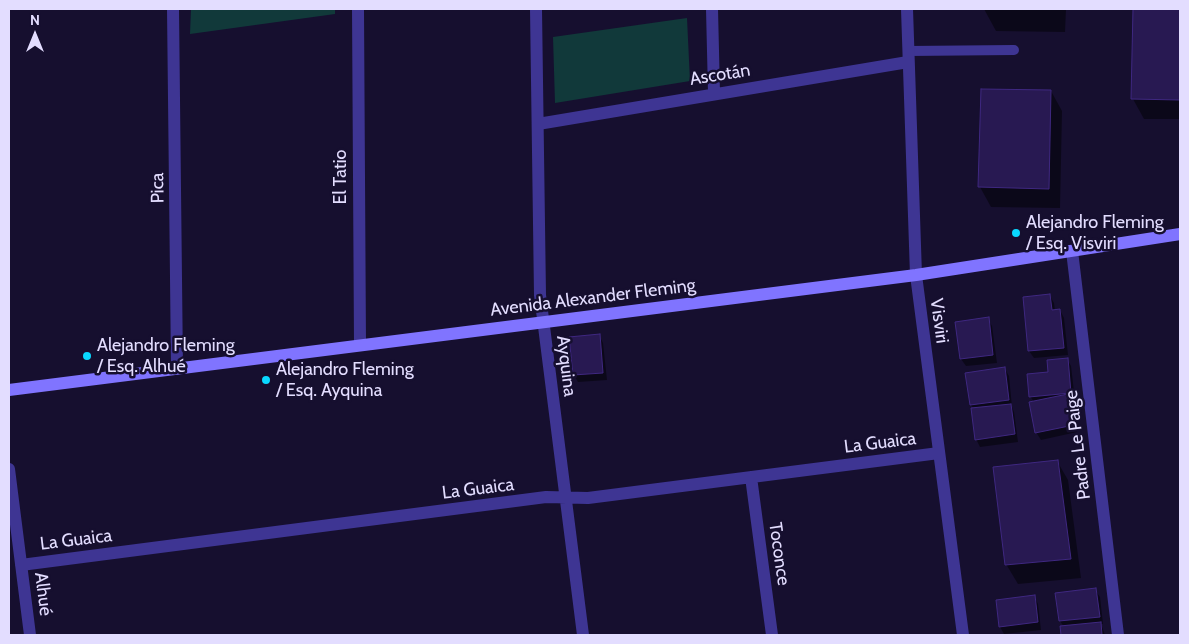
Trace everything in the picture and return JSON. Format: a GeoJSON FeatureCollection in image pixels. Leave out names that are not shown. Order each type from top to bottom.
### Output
{"type":"FeatureCollection","features":[{"type":"Feature","properties":{"kind":"main road","name":"Avenida Alexander Fleming"},"geometry":{"type":"LineString","coordinates":[[9,390],[916,275],[1180,234]]}},
{"type":"Feature","properties":{"kind":"street","name":"Pica"},"geometry":{"type":"LineString","coordinates":[[173,9],[177,368]]}},
{"type":"Feature","properties":{"kind":"street","name":"El Tatio"},"geometry":{"type":"LineString","coordinates":[[358,9],[360,345]]}},
{"type":"Feature","properties":{"kind":"street","name":"Ayquina"},"geometry":{"type":"LineString","coordinates":[[536,9],[542,322],[583,635]]}},
{"type":"Feature","properties":{"kind":"street"},"geometry":{"type":"LineString","coordinates":[[712,9],[714,93]]}},
{"type":"Feature","properties":{"kind":"street","name":"Visviri"},"geometry":{"type":"LineString","coordinates":[[907,9],[916,275],[963,635]]}},
{"type":"Feature","properties":{"kind":"street","name":"Ascotán"},"geometry":{"type":"LineString","coordinates":[[538,124],[908,56]]}},
{"type":"Feature","properties":{"kind":"street","name":"Padre Le Paige"},"geometry":{"type":"LineString","coordinates":[[1072,251],[1118,635]]}},
{"type":"Feature","properties":{"kind":"street","name":"La Guaica"},"geometry":{"type":"LineString","coordinates":[[21,565],[546,497],[588,498],[939,453]]}},
{"type":"Feature","properties":{"kind":"street","name":"Alhué"},"geometry":{"type":"LineString","coordinates":[[9,469],[30,635]]}},
{"type":"Feature","properties":{"kind":"street","name":"Toconce"},"geometry":{"type":"LineString","coordinates":[[751,477],[772,635]]}},
{"type":"Feature","properties":{"kind":"lane"},"geometry":{"type":"LineString","coordinates":[[908,56],[1014,50]]}},
{"type":"Feature","properties":{"kind":"green space"},"geometry":{"type":"Polygon","coordinates":[[[191,9],[335,9],[335,14],[190,34],[191,9]]]}},
{"type":"Feature","properties":{"kind":"green space"},"geometry":{"type":"Polygon","coordinates":[[[687,18],[690,81],[555,103],[553,37],[687,18]]]}},
{"type":"Feature","properties":{"kind":"building"},"geometry":{"type":"Polygon","coordinates":[[[1133,9],[1180,9],[1180,100],[1131,99],[1133,9]]]}},
{"type":"Feature","properties":{"kind":"building"},"geometry":{"type":"Polygon","coordinates":[[[981,89],[1051,90],[1049,189],[978,187],[981,89]]]}},
{"type":"Feature","properties":{"kind":"building"},"geometry":{"type":"Polygon","coordinates":[[[1050,294],[1052,310],[1060,309],[1064,348],[1028,351],[1023,297],[1050,294]]]}},
{"type":"Feature","properties":{"kind":"building"},"geometry":{"type":"Polygon","coordinates":[[[989,317],[993,355],[960,359],[955,322],[989,317]]]}},
{"type":"Feature","properties":{"kind":"building"},"geometry":{"type":"Polygon","coordinates":[[[600,334],[603,373],[573,375],[569,337],[600,334]]]}},
{"type":"Feature","properties":{"kind":"building"},"geometry":{"type":"Polygon","coordinates":[[[1068,358],[1071,393],[1029,397],[1027,374],[1048,372],[1047,360],[1068,358]]]}},
{"type":"Feature","properties":{"kind":"building"},"geometry":{"type":"Polygon","coordinates":[[[1005,367],[1009,400],[970,405],[965,373],[1005,367]]]}},
{"type":"Feature","properties":{"kind":"building"},"geometry":{"type":"Polygon","coordinates":[[[1068,394],[1074,425],[1035,433],[1029,402],[1068,394]]]}},
{"type":"Feature","properties":{"kind":"building"},"geometry":{"type":"Polygon","coordinates":[[[1011,404],[1015,434],[975,440],[971,408],[1011,404]]]}},
{"type":"Feature","properties":{"kind":"building"},"geometry":{"type":"Polygon","coordinates":[[[1058,460],[1071,559],[1005,565],[993,467],[1058,460]]]}},
{"type":"Feature","properties":{"kind":"building"},"geometry":{"type":"Polygon","coordinates":[[[1096,588],[1100,617],[1059,621],[1055,593],[1096,588]]]}},
{"type":"Feature","properties":{"kind":"building"},"geometry":{"type":"Polygon","coordinates":[[[1035,595],[1038,622],[999,627],[996,600],[1035,595]]]}},
{"type":"Feature","properties":{"kind":"building"},"geometry":{"type":"Polygon","coordinates":[[[1101,622],[1102,635],[1061,635],[1060,626],[1101,622]]]}},
{"type":"Feature","properties":{"kind":"place","name":"Alejandro Fleming / Esq. Visviri"},"geometry":{"type":"Point","coordinates":[1016,233]}},
{"type":"Feature","properties":{"kind":"place","name":"Alejandro Fleming / Esq. Alhué"},"geometry":{"type":"Point","coordinates":[87,356]}},
{"type":"Feature","properties":{"kind":"place","name":"Alejandro Fleming / Esq. Ayquina"},"geometry":{"type":"Point","coordinates":[266,380]}}]}
